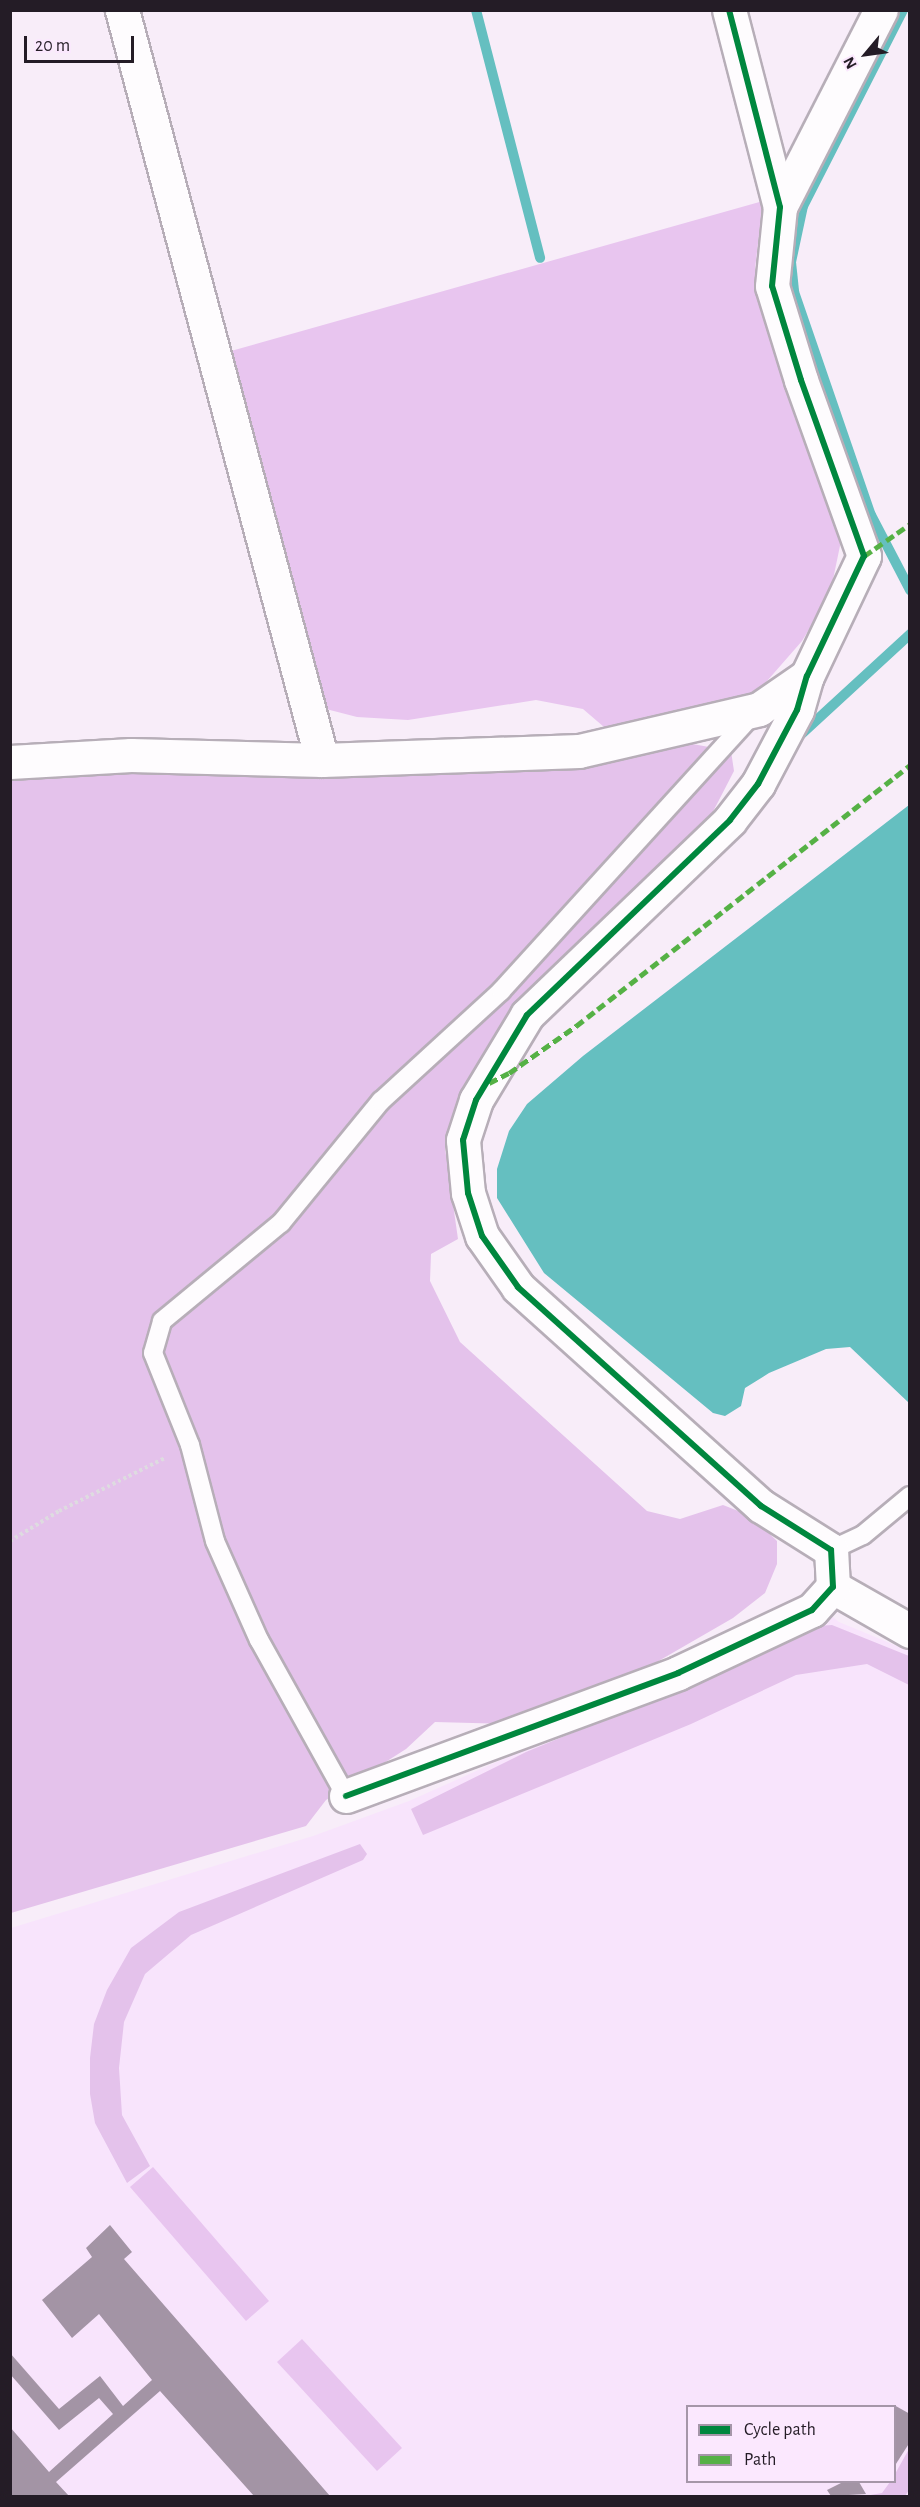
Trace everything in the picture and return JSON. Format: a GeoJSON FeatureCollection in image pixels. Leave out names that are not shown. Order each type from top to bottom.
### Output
{"type":"FeatureCollection","features":[{"type":"Feature","properties":{"kind":"street"},"geometry":{"type":"LineString","coordinates":[[122,10],[322,760]]}},
{"type":"Feature","properties":{"kind":"street"},"geometry":{"type":"LineString","coordinates":[[346,1796],[678,1673],[812,1610],[832,1587],[831,1550],[761,1506],[518,1287],[482,1236],[468,1193],[462,1140],[476,1100],[527,1015],[730,820],[758,784],[798,710],[807,676],[864,556],[801,380],[772,286],[780,207],[729,10]]}},
{"type":"Feature","properties":{"kind":"street"},"geometry":{"type":"LineString","coordinates":[[780,207],[881,10]]}},
{"type":"Feature","properties":{"kind":"street"},"geometry":{"type":"LineString","coordinates":[[10,762],[131,755],[322,760],[579,751],[759,709],[807,676]]}},
{"type":"Feature","properties":{"kind":"street"},"geometry":{"type":"LineString","coordinates":[[832,1587],[909,1631]]}},
{"type":"Feature","properties":{"kind":"lane"},"geometry":{"type":"LineString","coordinates":[[346,1796],[250,1620],[215,1541],[190,1445],[153,1353],[162,1321],[281,1224],[381,1101],[501,991],[759,709]]}},
{"type":"Feature","properties":{"kind":"lane"},"geometry":{"type":"LineString","coordinates":[[831,1550],[863,1535],[909,1496]]}},
{"type":"Feature","properties":{"kind":"path"},"geometry":{"type":"LineString","coordinates":[[10,1541],[59,1511],[190,1445]]}},
{"type":"Feature","properties":{"kind":"shaded area"},"geometry":{"type":"Polygon","coordinates":[[[763,201],[755,269],[765,320],[841,541],[830,594],[802,641],[753,697],[611,733],[583,709],[536,700],[408,720],[357,717],[326,709],[231,351],[763,201]]]}},
{"type":"Feature","properties":{"kind":"shaded area"},"geometry":{"type":"Polygon","coordinates":[[[665,739],[731,751],[734,771],[703,831],[511,1017],[472,1074],[445,1148],[458,1239],[431,1254],[430,1281],[460,1342],[647,1511],[680,1519],[723,1505],[751,1516],[777,1541],[777,1564],[765,1593],[733,1618],[636,1674],[511,1724],[435,1722],[406,1749],[326,1800],[306,1826],[11,1913],[10,772],[665,739]]]}},
{"type":"Feature","properties":{"kind":"shaded area"},"geometry":{"type":"Polygon","coordinates":[[[829,1614],[839,1622],[909,1651],[909,2496],[11,2496],[11,1928],[313,1836],[409,1801],[829,1614]]]}},
{"type":"Feature","properties":{"kind":"shaded area"},"geometry":{"type":"Polygon","coordinates":[[[832,1625],[909,1656],[909,1685],[867,1664],[796,1675],[691,1724],[423,1835],[411,1809],[526,1752],[759,1656],[817,1626],[832,1625]]]}},
{"type":"Feature","properties":{"kind":"shaded area"},"geometry":{"type":"Polygon","coordinates":[[[360,1844],[367,1854],[363,1860],[191,1935],[145,1974],[124,2022],[119,2068],[122,2115],[150,2166],[127,2183],[95,2123],[90,2094],[90,2058],[94,2024],[107,1990],[131,1948],[179,1912],[360,1844]]]}},
{"type":"Feature","properties":{"kind":"shaded area"},"geometry":{"type":"Polygon","coordinates":[[[153,2167],[269,2301],[246,2321],[130,2187],[153,2167]]]}},
{"type":"Feature","properties":{"kind":"shaded area"},"geometry":{"type":"Polygon","coordinates":[[[302,2339],[402,2448],[377,2471],[277,2362],[302,2339]]]}},
{"type":"Feature","properties":{"kind":"shaded area"},"geometry":{"type":"Polygon","coordinates":[[[909,2449],[909,2490],[905,2496],[865,2496],[882,2493],[889,2483],[896,2483],[896,2472],[909,2449]]]}},
{"type":"Feature","properties":{"kind":"water"},"geometry":{"type":"Polygon","coordinates":[[[909,805],[909,1403],[850,1347],[826,1349],[769,1373],[745,1388],[741,1406],[725,1416],[713,1413],[544,1273],[497,1198],[497,1169],[509,1131],[527,1104],[583,1056],[909,805]]]}},
{"type":"Feature","properties":{"kind":"building"},"geometry":{"type":"Polygon","coordinates":[[[110,2225],[132,2252],[124,2259],[330,2496],[254,2496],[160,2391],[56,2482],[69,2496],[10,2496],[10,2427],[49,2472],[113,2414],[99,2398],[59,2430],[10,2374],[10,2353],[59,2409],[100,2376],[123,2406],[152,2380],[99,2314],[72,2338],[42,2300],[92,2257],[86,2248],[110,2225]]]}},
{"type":"Feature","properties":{"kind":"building"},"geometry":{"type":"Polygon","coordinates":[[[896,2406],[910,2414],[910,2442],[896,2464],[896,2406]]]}},
{"type":"Feature","properties":{"kind":"building"},"geometry":{"type":"Polygon","coordinates":[[[841,2483],[860,2483],[866,2494],[831,2496],[827,2490],[841,2483]]]}},
{"type":"Feature","properties":{"kind":"waterway"},"geometry":{"type":"LineString","coordinates":[[476,10],[540,258]]}},
{"type":"Feature","properties":{"kind":"waterway"},"geometry":{"type":"LineString","coordinates":[[903,10],[803,206],[791,262],[794,292],[871,515],[910,590]]}},
{"type":"Feature","properties":{"kind":"waterway"},"geometry":{"type":"LineString","coordinates":[[796,739],[910,634]]}},
{"type":"Feature","properties":{"kind":"marked path"},"geometry":{"type":"LineString","coordinates":[[864,556],[910,524]]}},
{"type":"Feature","properties":{"kind":"marked path"},"geometry":{"type":"LineString","coordinates":[[489,1083],[509,1073],[576,1026],[910,765]]}},
{"type":"Feature","properties":{"kind":"cycle path"},"geometry":{"type":"LineString","coordinates":[[346,1796],[678,1673],[812,1610],[833,1587],[831,1550],[761,1506],[518,1287],[482,1236],[468,1193],[463,1140],[476,1100],[527,1015],[730,820],[758,784],[797,710],[807,676],[864,556],[801,380],[772,286],[780,207],[729,10]]}}]}
